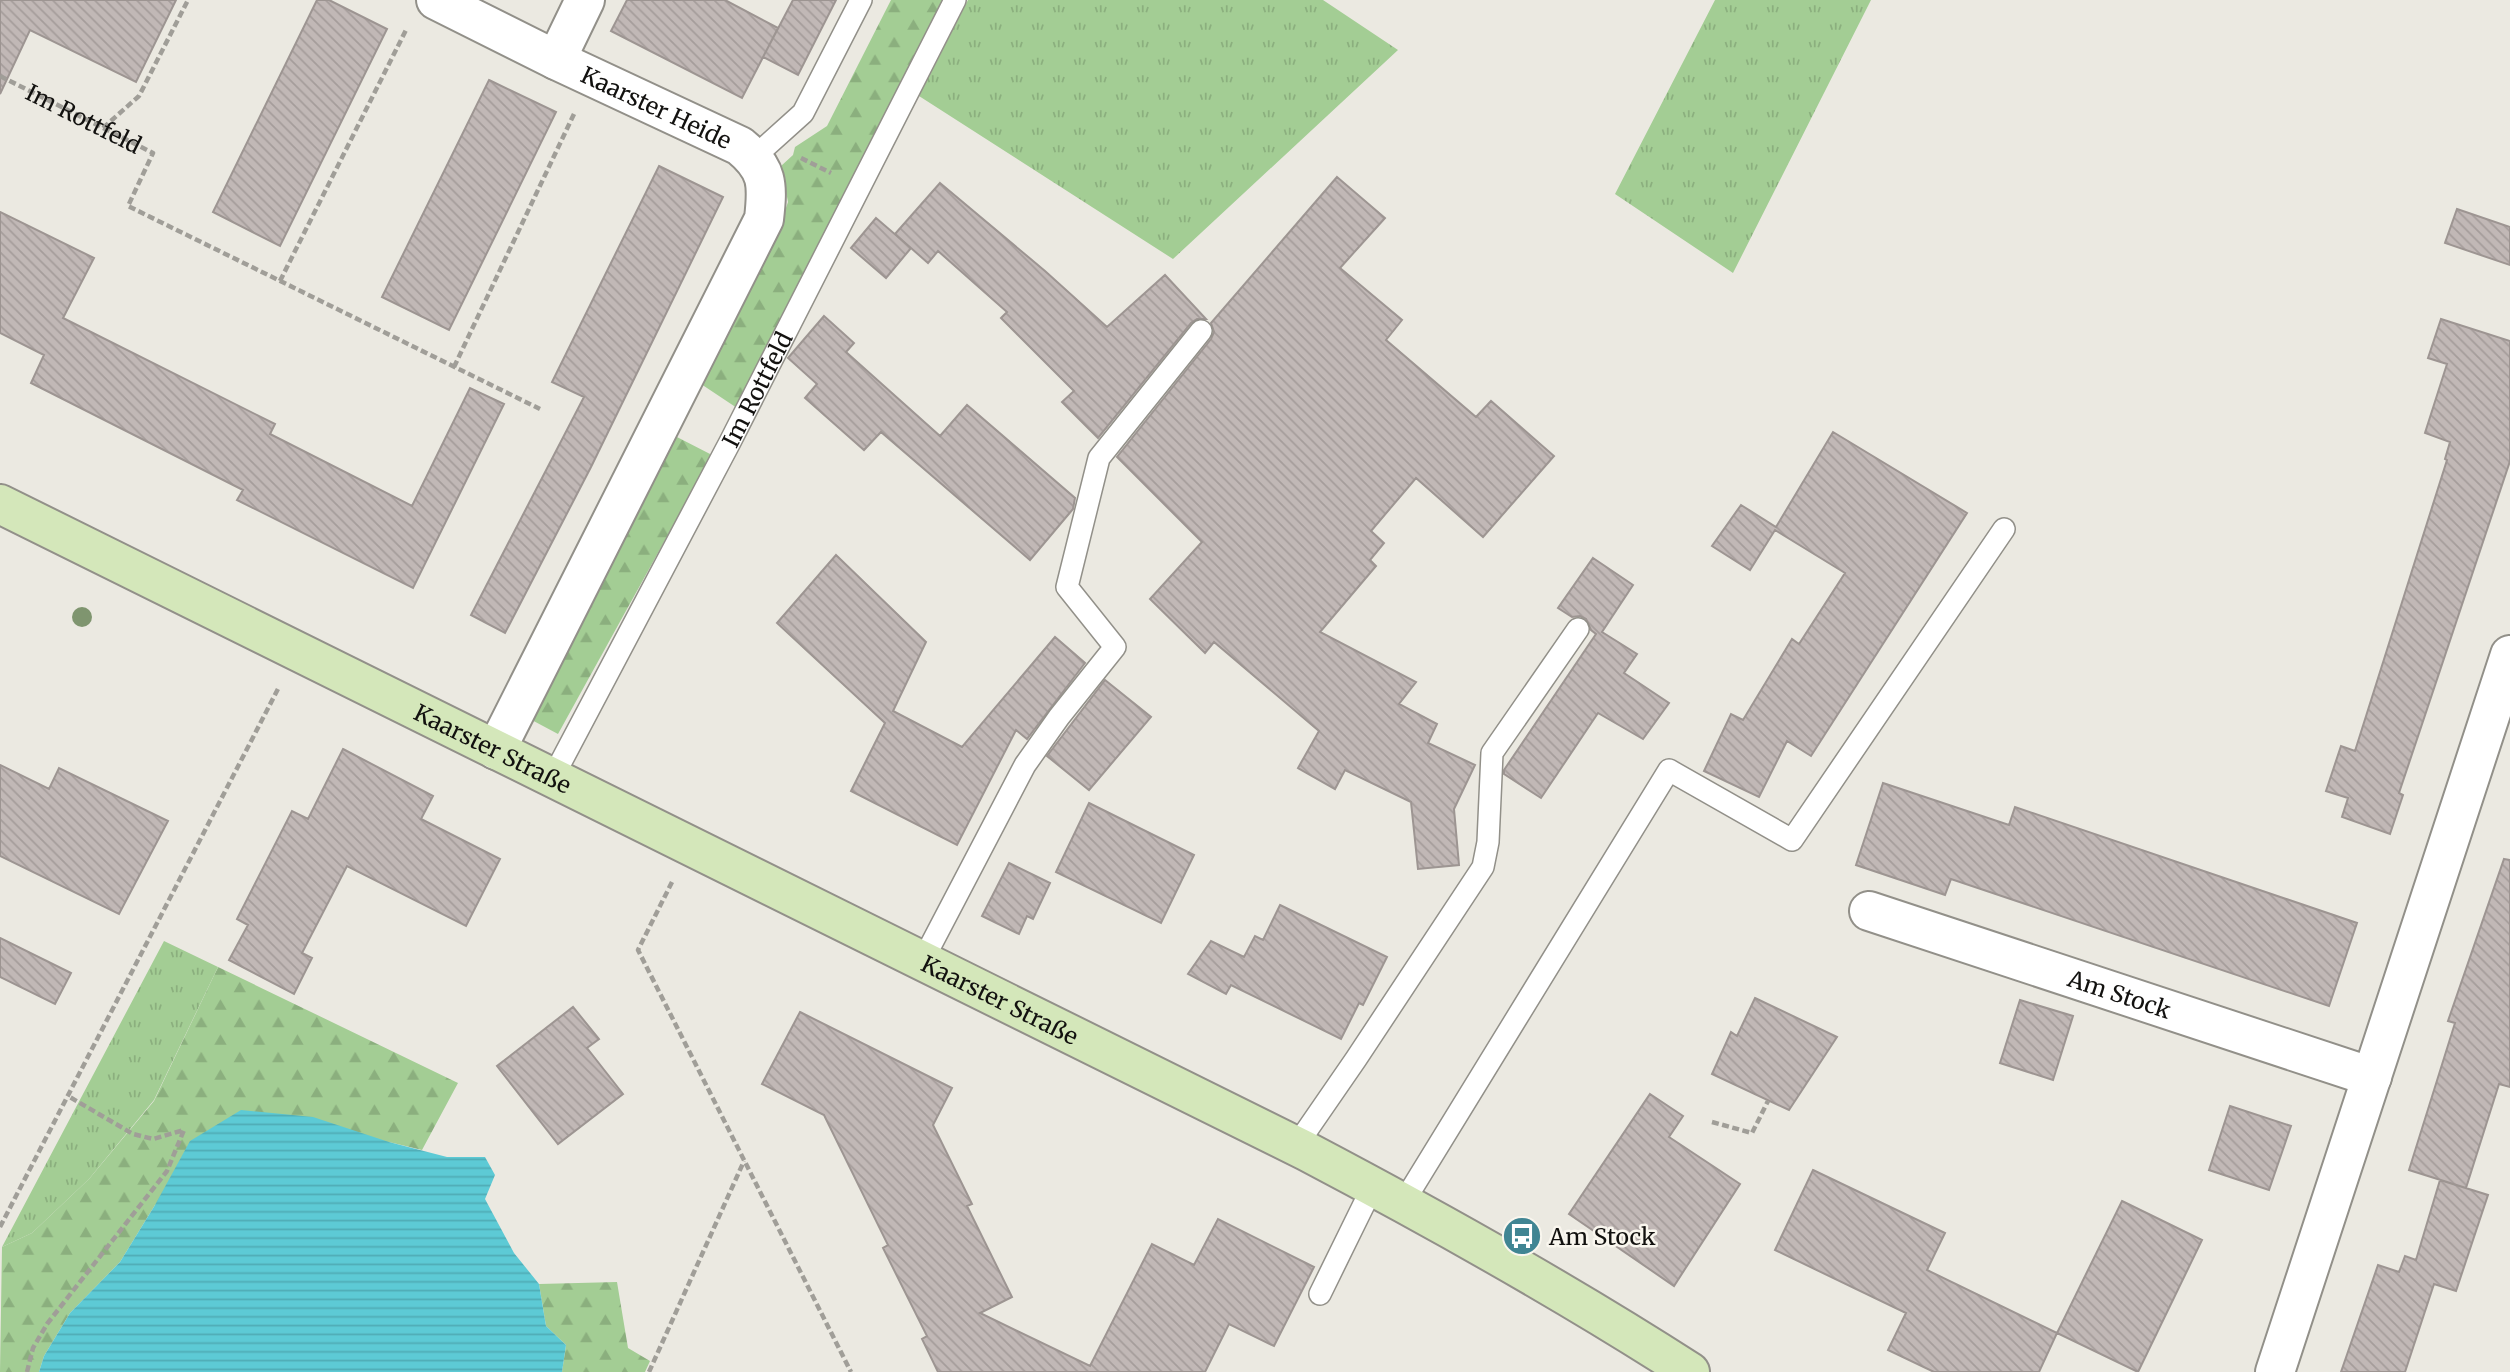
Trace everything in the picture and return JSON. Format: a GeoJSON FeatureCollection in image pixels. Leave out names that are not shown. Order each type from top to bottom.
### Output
{"type":"FeatureCollection","features":[{"type":"Feature","properties":{"kind":"main road","name":"Kaarster Straße"},"geometry":{"type":"LineString","coordinates":[[0,504],[1296,1146],[1475,1241],[1690,1372]]}},
{"type":"Feature","properties":{"kind":"street","name":"Kaarster Heide"},"geometry":{"type":"LineString","coordinates":[[556,60],[585,0]]}},
{"type":"Feature","properties":{"kind":"street","name":"Kaarster Heide"},"geometry":{"type":"LineString","coordinates":[[423,12],[556,60],[592,76],[740,146],[757,163]]}},
{"type":"Feature","properties":{"kind":"street"},"geometry":{"type":"LineString","coordinates":[[496,750],[764,219],[768,190],[757,163]]}},
{"type":"Feature","properties":{"kind":"street"},"geometry":{"type":"LineString","coordinates":[[2275,1372],[2510,655]]}},
{"type":"Feature","properties":{"kind":"street","name":"Am Stock"},"geometry":{"type":"LineString","coordinates":[[1869,911],[2372,1077]]}},
{"type":"Feature","properties":{"kind":"lane"},"geometry":{"type":"LineString","coordinates":[[757,163],[803,113],[862,0]]}},
{"type":"Feature","properties":{"kind":"lane","name":"Im Rottfeld"},"geometry":{"type":"LineString","coordinates":[[553,777],[730,442],[955,0]]}},
{"type":"Feature","properties":{"kind":"lane"},"geometry":{"type":"LineString","coordinates":[[923,960],[1025,765],[1115,647],[1067,587],[1099,458],[1201,331]]}},
{"type":"Feature","properties":{"kind":"lane"},"geometry":{"type":"LineString","coordinates":[[1320,1294],[1670,770],[1792,840],[2004,529]]}},
{"type":"Feature","properties":{"kind":"lane"},"geometry":{"type":"LineString","coordinates":[[1296,1146],[1483,867],[1488,842],[1492,753],[1578,629]]}},
{"type":"Feature","properties":{"kind":"path"},"geometry":{"type":"LineString","coordinates":[[103,128],[139,96],[188,0]]}},
{"type":"Feature","properties":{"kind":"path"},"geometry":{"type":"LineString","coordinates":[[280,281],[423,12]]}},
{"type":"Feature","properties":{"kind":"path","name":"Im Rottfeld"},"geometry":{"type":"LineString","coordinates":[[0,76],[153,153],[128,206],[540,409]]}},
{"type":"Feature","properties":{"kind":"path"},"geometry":{"type":"LineString","coordinates":[[454,367],[592,76]]}},
{"type":"Feature","properties":{"kind":"path"},"geometry":{"type":"LineString","coordinates":[[757,163],[792,153],[860,187]]}},
{"type":"Feature","properties":{"kind":"path"},"geometry":{"type":"LineString","coordinates":[[0,1227],[297,652]]}},
{"type":"Feature","properties":{"kind":"path"},"geometry":{"type":"LineString","coordinates":[[691,845],[638,950],[851,1372]]}},
{"type":"Feature","properties":{"kind":"path"},"geometry":{"type":"LineString","coordinates":[[27,1372],[33,1348],[47,1324],[136,1214],[167,1171],[184,1130],[153,1139],[133,1134],[68,1096]]}},
{"type":"Feature","properties":{"kind":"path"},"geometry":{"type":"LineString","coordinates":[[1712,1122],[1752,1133],[1768,1101]]}},
{"type":"Feature","properties":{"kind":"path"},"geometry":{"type":"LineString","coordinates":[[649,1372],[744,1161]]}},
{"type":"Feature","properties":{"kind":"green space"},"geometry":{"type":"Polygon","coordinates":[[[891,0],[946,0],[737,408],[701,384],[776,237],[788,202],[781,166],[793,155],[795,147],[827,126],[891,0]]]}},
{"type":"Feature","properties":{"kind":"green space"},"geometry":{"type":"Polygon","coordinates":[[[968,0],[1323,0],[1398,50],[1173,259],[919,96],[968,0]]]}},
{"type":"Feature","properties":{"kind":"green space"},"geometry":{"type":"Polygon","coordinates":[[[1715,0],[1871,0],[1733,273],[1615,194],[1715,0]]]}},
{"type":"Feature","properties":{"kind":"green space"},"geometry":{"type":"Polygon","coordinates":[[[675,436],[712,455],[558,734],[528,718],[675,436]]]}},
{"type":"Feature","properties":{"kind":"green space"},"geometry":{"type":"Polygon","coordinates":[[[164,941],[218,967],[154,1100],[89,1179],[32,1233],[2,1247],[164,941]]]}},
{"type":"Feature","properties":{"kind":"green space"},"geometry":{"type":"Polygon","coordinates":[[[218,967],[458,1083],[422,1150],[389,1142],[155,1205],[120,1262],[70,1313],[44,1356],[39,1372],[0,1372],[2,1247],[32,1233],[89,1179],[154,1101],[218,967]]]}},
{"type":"Feature","properties":{"kind":"green space"},"geometry":{"type":"Polygon","coordinates":[[[617,1282],[628,1348],[650,1361],[645,1372],[562,1372],[566,1345],[546,1326],[539,1284],[617,1282]]]}},
{"type":"Feature","properties":{"kind":"water"},"geometry":{"type":"Polygon","coordinates":[[[241,1110],[313,1117],[389,1142],[447,1157],[485,1157],[495,1175],[485,1199],[514,1253],[539,1284],[546,1326],[566,1345],[562,1372],[39,1372],[44,1356],[70,1313],[120,1262],[190,1141],[241,1110]]]}},
{"type":"Feature","properties":{"kind":"building"},"geometry":{"type":"Polygon","coordinates":[[[0,0],[176,0],[136,82],[30,30],[0,94],[0,0]]]}},
{"type":"Feature","properties":{"kind":"building"},"geometry":{"type":"Polygon","coordinates":[[[317,0],[329,0],[387,29],[280,246],[213,212],[317,0]]]}},
{"type":"Feature","properties":{"kind":"building"},"geometry":{"type":"Polygon","coordinates":[[[627,0],[725,0],[778,28],[742,98],[611,31],[627,0]]]}},
{"type":"Feature","properties":{"kind":"building"},"geometry":{"type":"Polygon","coordinates":[[[793,0],[836,0],[798,75],[763,57],[793,0]]]}},
{"type":"Feature","properties":{"kind":"building"},"geometry":{"type":"Polygon","coordinates":[[[489,80],[556,112],[449,330],[382,297],[489,80]]]}},
{"type":"Feature","properties":{"kind":"building"},"geometry":{"type":"Polygon","coordinates":[[[659,166],[723,197],[591,467],[505,633],[471,615],[584,397],[552,382],[659,166]]]}},
{"type":"Feature","properties":{"kind":"building"},"geometry":{"type":"Polygon","coordinates":[[[1337,177],[1385,218],[1340,268],[1402,320],[1386,340],[1476,417],[1491,401],[1554,456],[1483,537],[1416,478],[1371,531],[1384,543],[1370,560],[1376,566],[1320,632],[1416,682],[1399,704],[1437,724],[1428,743],[1475,765],[1454,809],[1459,865],[1418,869],[1411,802],[1345,770],[1335,789],[1298,768],[1319,731],[1214,642],[1205,653],[1150,599],[1202,542],[1117,457],[1211,339],[1214,332],[1211,323],[1337,177]]]}},
{"type":"Feature","properties":{"kind":"building"},"geometry":{"type":"Polygon","coordinates":[[[940,183],[1107,327],[1165,275],[1206,319],[1197,319],[1191,323],[1098,438],[1062,402],[1074,391],[1001,318],[1007,312],[938,251],[928,263],[895,234],[940,183]]]}},
{"type":"Feature","properties":{"kind":"building"},"geometry":{"type":"Polygon","coordinates":[[[2457,209],[2510,227],[2510,265],[2445,243],[2457,209]]]}},
{"type":"Feature","properties":{"kind":"building"},"geometry":{"type":"Polygon","coordinates":[[[0,212],[94,258],[63,318],[275,424],[270,434],[412,506],[470,388],[504,404],[413,588],[237,500],[243,490],[31,383],[44,355],[0,333],[0,212]]]}},
{"type":"Feature","properties":{"kind":"building"},"geometry":{"type":"Polygon","coordinates":[[[876,218],[911,248],[886,278],[851,248],[876,218]]]}},
{"type":"Feature","properties":{"kind":"building"},"geometry":{"type":"Polygon","coordinates":[[[824,316],[854,343],[846,352],[940,436],[967,405],[1075,498],[1073,509],[1030,560],[881,432],[864,450],[805,398],[817,384],[788,358],[824,316]]]}},
{"type":"Feature","properties":{"kind":"building"},"geometry":{"type":"Polygon","coordinates":[[[2441,319],[2510,341],[2510,461],[2399,793],[2403,795],[2390,834],[2342,817],[2348,798],[2326,791],[2341,746],[2355,751],[2447,460],[2445,459],[2450,442],[2425,433],[2447,364],[2428,358],[2441,319]]]}},
{"type":"Feature","properties":{"kind":"building"},"geometry":{"type":"Polygon","coordinates":[[[1833,432],[1967,513],[1811,756],[1787,741],[1759,797],[1704,771],[1731,714],[1743,720],[1792,639],[1799,644],[1845,573],[1775,530],[1750,570],[1712,546],[1741,505],[1776,527],[1833,432]]]}},
{"type":"Feature","properties":{"kind":"building"},"geometry":{"type":"Polygon","coordinates":[[[836,555],[926,642],[893,711],[962,747],[1055,637],[1085,663],[1027,739],[1016,730],[957,845],[851,791],[885,723],[777,623],[836,555]]]}},
{"type":"Feature","properties":{"kind":"building"},"geometry":{"type":"Polygon","coordinates":[[[1593,558],[1633,585],[1602,632],[1637,654],[1624,673],[1669,703],[1643,739],[1598,713],[1541,798],[1504,774],[1504,770],[1596,634],[1586,619],[1580,616],[1572,617],[1558,608],[1593,558]]]}},
{"type":"Feature","properties":{"kind":"building"},"geometry":{"type":"Polygon","coordinates":[[[1105,680],[1151,717],[1089,790],[1047,756],[1105,680]]]}},
{"type":"Feature","properties":{"kind":"building"},"geometry":{"type":"Polygon","coordinates":[[[343,749],[433,796],[421,819],[500,859],[466,926],[347,866],[302,953],[312,958],[294,994],[229,960],[248,925],[237,919],[292,811],[308,819],[343,749]]]}},
{"type":"Feature","properties":{"kind":"building"},"geometry":{"type":"Polygon","coordinates":[[[0,765],[49,789],[59,768],[168,821],[119,914],[0,856],[0,765]]]}},
{"type":"Feature","properties":{"kind":"building"},"geometry":{"type":"Polygon","coordinates":[[[1883,783],[2009,825],[2015,807],[2357,923],[2329,1006],[1951,879],[1945,895],[1856,865],[1883,783]]]}},
{"type":"Feature","properties":{"kind":"building"},"geometry":{"type":"Polygon","coordinates":[[[1089,803],[1194,855],[1161,923],[1056,872],[1089,803]]]}},
{"type":"Feature","properties":{"kind":"building"},"geometry":{"type":"Polygon","coordinates":[[[2504,859],[2510,860],[2510,1087],[2499,1084],[2466,1188],[2409,1170],[2455,1023],[2448,1021],[2504,859]]]}},
{"type":"Feature","properties":{"kind":"building"},"geometry":{"type":"Polygon","coordinates":[[[1009,863],[1050,883],[1033,919],[1027,916],[1019,934],[982,916],[1009,863]]]}},
{"type":"Feature","properties":{"kind":"building"},"geometry":{"type":"Polygon","coordinates":[[[1280,905],[1387,957],[1363,1005],[1359,1003],[1341,1039],[1231,985],[1226,994],[1188,974],[1211,941],[1244,957],[1255,936],[1263,940],[1280,905]]]}},
{"type":"Feature","properties":{"kind":"building"},"geometry":{"type":"Polygon","coordinates":[[[0,938],[71,973],[55,1004],[0,977],[0,938]]]}},
{"type":"Feature","properties":{"kind":"building"},"geometry":{"type":"Polygon","coordinates":[[[1755,998],[1837,1037],[1789,1110],[1712,1074],[1731,1032],[1737,1036],[1755,998]]]}},
{"type":"Feature","properties":{"kind":"building"},"geometry":{"type":"Polygon","coordinates":[[[2020,1000],[2073,1016],[2053,1080],[2000,1063],[2020,1000]]]}},
{"type":"Feature","properties":{"kind":"building"},"geometry":{"type":"Polygon","coordinates":[[[573,1007],[599,1039],[587,1048],[623,1094],[558,1144],[497,1066],[573,1007]]]}},
{"type":"Feature","properties":{"kind":"building"},"geometry":{"type":"Polygon","coordinates":[[[800,1012],[952,1088],[933,1125],[972,1204],[967,1206],[1012,1297],[980,1313],[1090,1366],[1152,1244],[1194,1265],[1218,1219],[1314,1267],[1274,1346],[1229,1324],[1205,1372],[938,1372],[922,1339],[927,1336],[883,1248],[888,1245],[824,1115],[762,1084],[800,1012]]]}},
{"type":"Feature","properties":{"kind":"building"},"geometry":{"type":"Polygon","coordinates":[[[1650,1094],[1683,1116],[1669,1137],[1740,1184],[1674,1286],[1569,1214],[1650,1094]]]}},
{"type":"Feature","properties":{"kind":"building"},"geometry":{"type":"Polygon","coordinates":[[[2230,1106],[2291,1126],[2269,1190],[2209,1170],[2230,1106]]]}},
{"type":"Feature","properties":{"kind":"building"},"geometry":{"type":"Polygon","coordinates":[[[1813,1170],[1945,1233],[1927,1270],[2057,1333],[2039,1372],[1934,1372],[1888,1350],[1906,1313],[1775,1250],[1813,1170]]]}},
{"type":"Feature","properties":{"kind":"building"},"geometry":{"type":"Polygon","coordinates":[[[2440,1180],[2488,1195],[2456,1291],[2434,1284],[2405,1372],[2341,1372],[2378,1265],[2399,1272],[2405,1256],[2416,1260],[2440,1180]]]}},
{"type":"Feature","properties":{"kind":"building"},"geometry":{"type":"Polygon","coordinates":[[[2122,1201],[2202,1240],[2138,1372],[2057,1333],[2122,1201]]]}},
{"type":"Feature","properties":{"kind":"place","name":"Am Stock"},"geometry":{"type":"Point","coordinates":[1522,1236]}}]}
